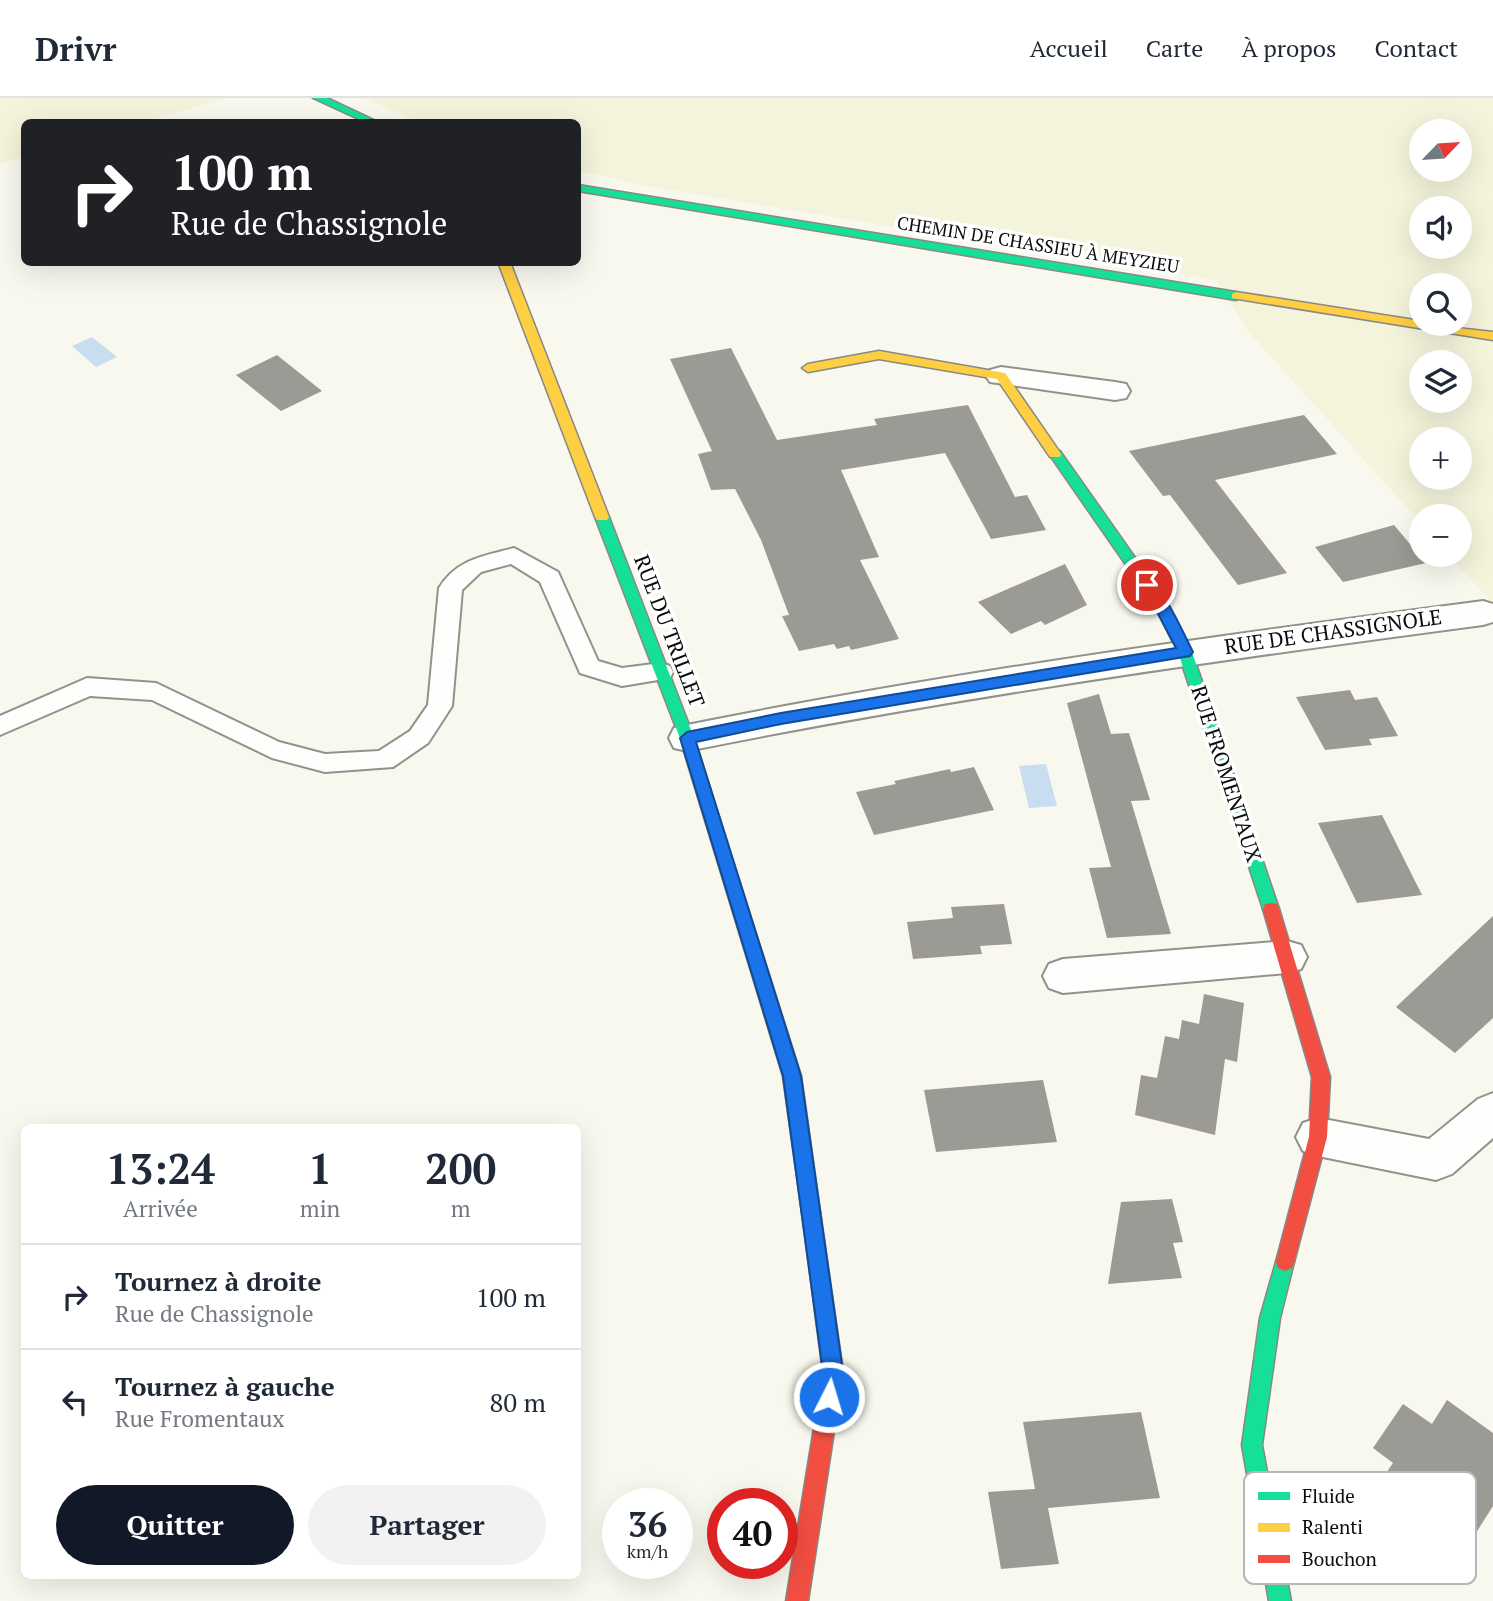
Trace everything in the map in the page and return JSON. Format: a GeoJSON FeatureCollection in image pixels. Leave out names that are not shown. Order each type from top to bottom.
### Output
{"type":"FeatureCollection","features":[{"type":"Feature","properties":{"kind":"street"},"geometry":{"type":"LineString","coordinates":[[318,98],[366,119]]}},
{"type":"Feature","properties":{"kind":"street","name":"CHEMIN DE CHASSIEU À MEYZIEU"},"geometry":{"type":"LineString","coordinates":[[581,189],[966,253],[1493,336]]}},
{"type":"Feature","properties":{"kind":"street","name":"RUE DU TRILLET"},"geometry":{"type":"LineString","coordinates":[[506,266],[687,738],[792,1076],[833,1372],[797,1601]]}},
{"type":"Feature","properties":{"kind":"street"},"geometry":{"type":"LineString","coordinates":[[808,368],[879,355],[1001,376],[1115,391]]}},
{"type":"Feature","properties":{"kind":"street","name":"RUE FROMENTAUX"},"geometry":{"type":"LineString","coordinates":[[1001,376],[1162,606],[1185,652],[1287,957],[1321,1077],[1318,1137],[1270,1318],[1252,1445],[1257,1472]]}},
{"type":"Feature","properties":{"kind":"street","name":"RUE DE CHASSIGNOLE"},"geometry":{"type":"LineString","coordinates":[[687,738],[781,719],[1185,652],[1483,613]]}},
{"type":"Feature","properties":{"kind":"street"},"geometry":{"type":"LineString","coordinates":[[1063,975],[1287,957]]}},
{"type":"Feature","properties":{"kind":"street"},"geometry":{"type":"LineString","coordinates":[[1318,1137],[1436,1160],[1493,1112]]}},
{"type":"Feature","properties":{"kind":"lane"},"geometry":{"type":"LineString","coordinates":[[0,726],[87,687],[156,692],[272,749],[325,763],[384,760],[419,737],[440,706],[451,588],[473,566],[514,556],[550,578],[588,667],[622,677],[661,671]]}},
{"type":"Feature","properties":{"kind":"green space"},"geometry":{"type":"Polygon","coordinates":[[[0,98],[227,98],[153,119],[21,119],[21,158],[0,164],[0,98]]]}},
{"type":"Feature","properties":{"kind":"green space"},"geometry":{"type":"Polygon","coordinates":[[[363,98],[1493,98],[1493,605],[1460,567],[1472,567],[1472,504],[1409,504],[1409,510],[1246,329],[1216,280],[652,187],[581,172],[581,119],[413,119],[363,98]]]}},
{"type":"Feature","properties":{"kind":"water"},"geometry":{"type":"Polygon","coordinates":[[[92,337],[117,357],[96,367],[72,346],[92,337]]]}},
{"type":"Feature","properties":{"kind":"water"},"geometry":{"type":"Polygon","coordinates":[[[1046,764],[1057,806],[1029,808],[1019,766],[1046,764]]]}},
{"type":"Feature","properties":{"kind":"building"},"geometry":{"type":"Polygon","coordinates":[[[731,348],[777,440],[877,425],[874,419],[968,405],[1015,497],[1027,495],[1046,530],[991,539],[945,453],[841,470],[879,557],[860,560],[899,639],[851,650],[849,646],[837,649],[834,644],[799,651],[782,616],[789,615],[761,540],[735,489],[711,490],[698,454],[712,451],[670,359],[731,348]]]}},
{"type":"Feature","properties":{"kind":"building"},"geometry":{"type":"Polygon","coordinates":[[[277,355],[322,391],[281,411],[236,375],[277,355]]]}},
{"type":"Feature","properties":{"kind":"building"},"geometry":{"type":"Polygon","coordinates":[[[1304,415],[1337,454],[1215,480],[1287,573],[1238,585],[1170,495],[1163,496],[1129,451],[1304,415]]]}},
{"type":"Feature","properties":{"kind":"building"},"geometry":{"type":"Polygon","coordinates":[[[1394,525],[1409,543],[1409,567],[1343,582],[1315,547],[1394,525]]]}},
{"type":"Feature","properties":{"kind":"building"},"geometry":{"type":"Polygon","coordinates":[[[1065,564],[1087,605],[1045,625],[1041,621],[1011,634],[978,602],[1065,564]]]}},
{"type":"Feature","properties":{"kind":"building"},"geometry":{"type":"Polygon","coordinates":[[[1350,690],[1355,700],[1377,697],[1398,736],[1369,739],[1372,745],[1325,750],[1296,697],[1350,690]]]}},
{"type":"Feature","properties":{"kind":"building"},"geometry":{"type":"Polygon","coordinates":[[[1099,694],[1111,734],[1129,733],[1150,800],[1131,801],[1171,934],[1107,938],[1089,868],[1111,867],[1067,703],[1099,694]]]}},
{"type":"Feature","properties":{"kind":"building"},"geometry":{"type":"Polygon","coordinates":[[[974,767],[994,810],[874,835],[856,792],[950,769],[951,772],[974,767]]]}},
{"type":"Feature","properties":{"kind":"building"},"geometry":{"type":"Polygon","coordinates":[[[1382,815],[1422,895],[1357,903],[1318,823],[1382,815]]]}},
{"type":"Feature","properties":{"kind":"building"},"geometry":{"type":"Polygon","coordinates":[[[1004,904],[1012,944],[980,946],[982,954],[913,959],[907,922],[953,918],[951,907],[1004,904]]]}},
{"type":"Feature","properties":{"kind":"building"},"geometry":{"type":"Polygon","coordinates":[[[1493,916],[1493,1018],[1455,1053],[1396,1007],[1493,916]]]}},
{"type":"Feature","properties":{"kind":"building"},"geometry":{"type":"Polygon","coordinates":[[[1204,994],[1244,1003],[1237,1062],[1225,1059],[1215,1135],[1135,1115],[1141,1075],[1157,1078],[1165,1036],[1179,1039],[1182,1020],[1199,1024],[1204,994]]]}},
{"type":"Feature","properties":{"kind":"building"},"geometry":{"type":"Polygon","coordinates":[[[1043,1080],[1057,1142],[936,1152],[924,1090],[1043,1080]]]}},
{"type":"Feature","properties":{"kind":"building"},"geometry":{"type":"Polygon","coordinates":[[[1172,1199],[1183,1242],[1173,1243],[1182,1278],[1108,1284],[1121,1202],[1172,1199]]]}},
{"type":"Feature","properties":{"kind":"building"},"geometry":{"type":"Polygon","coordinates":[[[1447,1400],[1493,1433],[1493,1506],[1476,1533],[1476,1472],[1387,1472],[1393,1463],[1373,1448],[1403,1404],[1432,1424],[1447,1400]]]}},
{"type":"Feature","properties":{"kind":"building"},"geometry":{"type":"Polygon","coordinates":[[[1141,1412],[1160,1498],[1048,1508],[1059,1564],[1001,1569],[988,1492],[1035,1489],[1023,1422],[1141,1412]]]}},
{"type":"Feature","properties":{"kind":"traffic: fast"},"geometry":{"type":"LineString","coordinates":[[318,98],[366,119]]}},
{"type":"Feature","properties":{"kind":"traffic: fast"},"geometry":{"type":"LineString","coordinates":[[581,188],[1236,296]]}},
{"type":"Feature","properties":{"kind":"traffic: fast"},"geometry":{"type":"LineString","coordinates":[[1055,454],[1162,606],[1185,652],[1271,909]]}},
{"type":"Feature","properties":{"kind":"traffic: fast"},"geometry":{"type":"LineString","coordinates":[[602,517],[687,738],[792,1076],[811,1212]]}},
{"type":"Feature","properties":{"kind":"traffic: fast"},"geometry":{"type":"LineString","coordinates":[[1257,1472],[1252,1445],[1270,1318],[1285,1262]]}},
{"type":"Feature","properties":{"kind":"traffic: fast"},"geometry":{"type":"LineString","coordinates":[[1277,1584],[1280,1601]]}},
{"type":"Feature","properties":{"kind":"traffic: slow"},"geometry":{"type":"LineString","coordinates":[[506,266],[602,517]]}},
{"type":"Feature","properties":{"kind":"traffic: slow"},"geometry":{"type":"LineString","coordinates":[[1236,296],[1493,336]]}},
{"type":"Feature","properties":{"kind":"traffic: slow"},"geometry":{"type":"LineString","coordinates":[[808,368],[879,355],[1001,376],[1055,454]]}},
{"type":"Feature","properties":{"kind":"traffic: jam"},"geometry":{"type":"LineString","coordinates":[[1271,909],[1321,1077],[1318,1137],[1285,1262]]}},
{"type":"Feature","properties":{"kind":"traffic: jam"},"geometry":{"type":"LineString","coordinates":[[797,1601],[833,1372],[811,1212]]}},
{"type":"Feature","properties":{"kind":"route"},"geometry":{"type":"LineString","coordinates":[[829,1397],[833,1372],[792,1076],[687,738],[781,719],[1185,652],[1162,606],[1147,585]]}}]}
